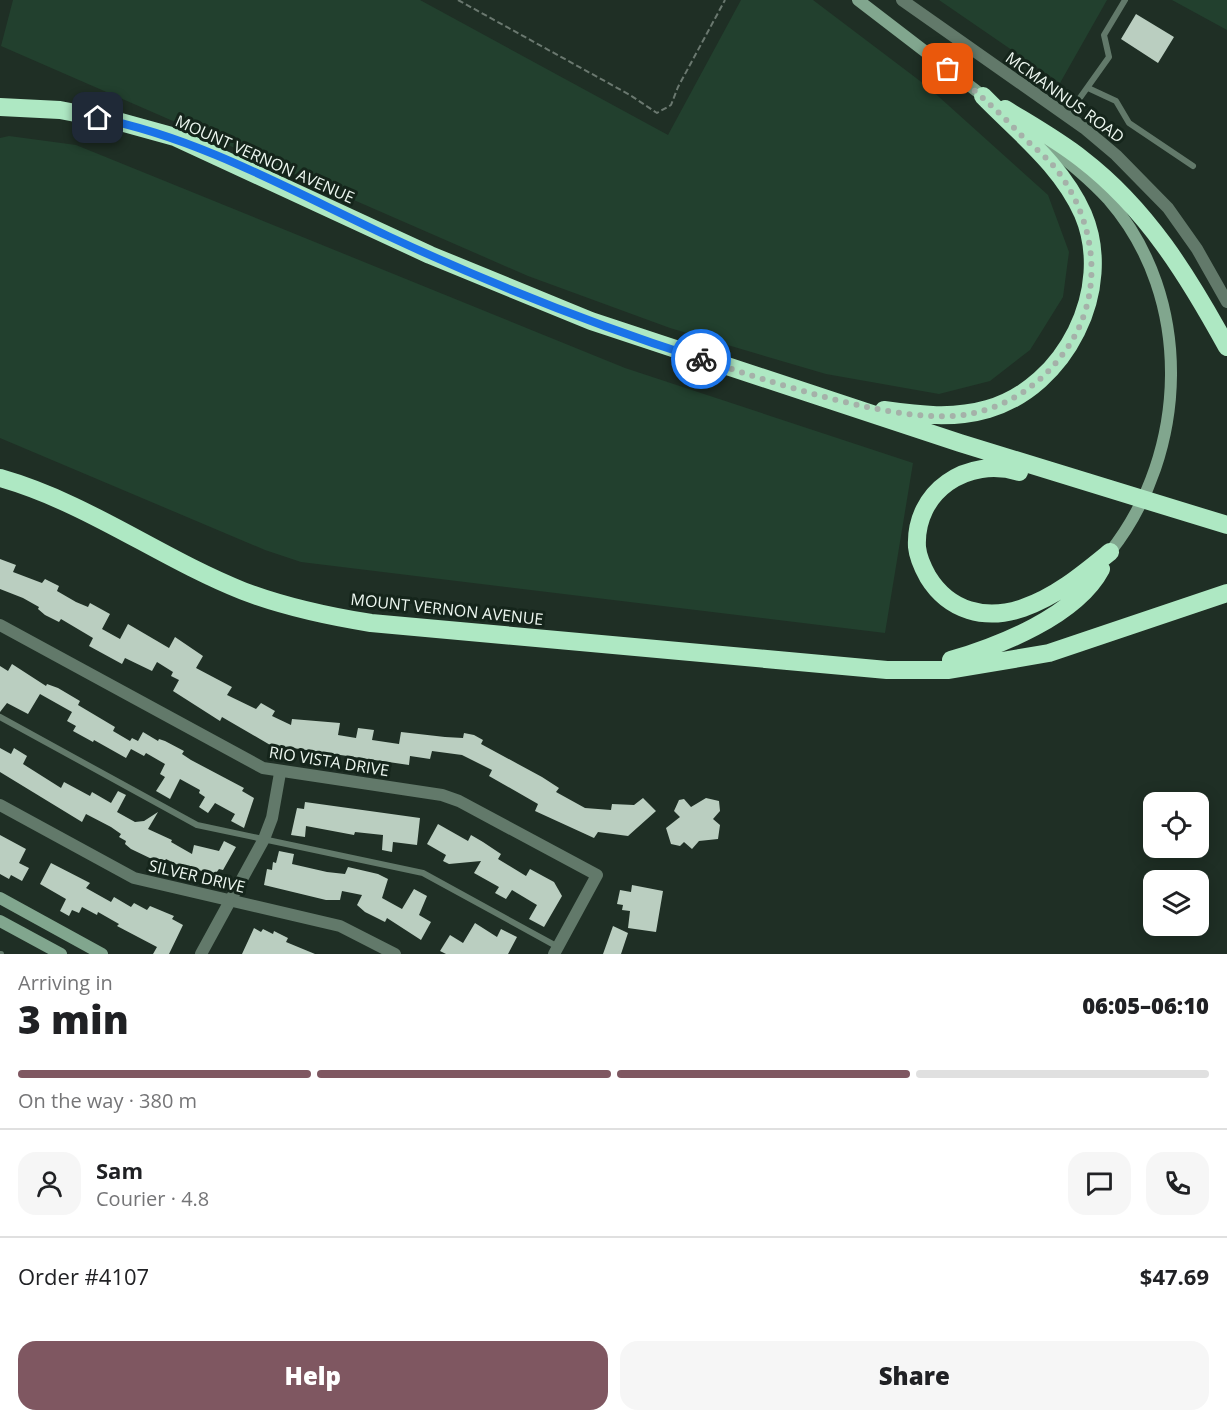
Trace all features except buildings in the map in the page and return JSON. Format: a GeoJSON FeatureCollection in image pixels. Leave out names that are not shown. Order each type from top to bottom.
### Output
{"type":"FeatureCollection","features":[{"type":"Feature","properties":{"kind":"highway"},"geometry":{"type":"LineString","coordinates":[[984,96],[1059,141],[1120,193],[1173,255],[1227,347]]}},
{"type":"Feature","properties":{"kind":"highway"},"geometry":{"type":"LineString","coordinates":[[740,372],[864,406],[930,415],[967,415],[1010,401],[1044,376],[1059,360],[1080,323],[1091,284],[1091,243],[1084,216],[1055,168],[984,96]]}},
{"type":"Feature","properties":{"kind":"highway","name":"MOUNT VERNON AVENUE"},"geometry":{"type":"LineString","coordinates":[[0,107],[60,110],[117,121],[176,137],[430,255],[591,321],[740,372]]}},
{"type":"Feature","properties":{"kind":"highway"},"geometry":{"type":"LineString","coordinates":[[740,372],[960,444],[1227,525]]}},
{"type":"Feature","properties":{"kind":"highway"},"geometry":{"type":"LineString","coordinates":[[1110,552],[1066,587],[1045,599],[1007,612],[970,612],[954,605],[936,591],[922,567],[917,548],[919,524],[928,502],[941,486],[972,469],[990,467],[1014,470],[1227,537]]}},
{"type":"Feature","properties":{"kind":"highway","name":"MOUNT VERNON AVENUE"},"geometry":{"type":"LineString","coordinates":[[0,478],[75,505],[241,590],[309,612],[371,623],[887,670],[917,669]]}},
{"type":"Feature","properties":{"kind":"highway"},"geometry":{"type":"LineString","coordinates":[[917,669],[990,649],[1022,634],[1059,611],[1097,578],[1110,552]]}},
{"type":"Feature","properties":{"kind":"highway"},"geometry":{"type":"LineString","coordinates":[[917,669],[949,670],[1049,653],[1227,593]]}},
{"type":"Feature","properties":{"kind":"main road"},"geometry":{"type":"LineString","coordinates":[[858,0],[1080,171],[1110,201],[1131,231],[1152,271],[1164,306],[1170,340],[1172,375],[1168,419],[1159,458],[1148,487],[1135,514],[1110,552]]}},
{"type":"Feature","properties":{"kind":"main road"},"geometry":{"type":"LineString","coordinates":[[0,898],[102,954]]}},
{"type":"Feature","properties":{"kind":"main road"},"geometry":{"type":"LineString","coordinates":[[0,921],[61,954]]}},
{"type":"Feature","properties":{"kind":"street","name":"MCMANNUS ROAD"},"geometry":{"type":"LineString","coordinates":[[902,0],[1067,116],[1116,154],[1168,208],[1197,249],[1227,302]]}},
{"type":"Feature","properties":{"kind":"street","name":"RIO VISTA DRIVE"},"geometry":{"type":"LineString","coordinates":[[0,625],[263,768],[280,773],[442,795],[459,801],[597,875],[556,950]]}},
{"type":"Feature","properties":{"kind":"street"},"geometry":{"type":"LineString","coordinates":[[201,954],[264,839],[272,818],[280,773]]}},
{"type":"Feature","properties":{"kind":"street","name":"SILVER DRIVE"},"geometry":{"type":"LineString","coordinates":[[0,805],[134,878],[340,927],[395,954]]}},
{"type":"Feature","properties":{"kind":"lane"},"geometry":{"type":"LineString","coordinates":[[1067,116],[1109,57],[1104,35],[1125,0]]}},
{"type":"Feature","properties":{"kind":"lane"},"geometry":{"type":"LineString","coordinates":[[1088,88],[1116,101],[1130,123],[1193,166]]}},
{"type":"Feature","properties":{"kind":"lane"},"geometry":{"type":"LineString","coordinates":[[0,717],[197,825],[423,873],[556,950]]}},
{"type":"Feature","properties":{"kind":"path"},"geometry":{"type":"LineString","coordinates":[[458,0],[630,95],[657,113],[671,105],[678,87],[725,0]]}},
{"type":"Feature","properties":{"kind":"green space"},"geometry":{"type":"Polygon","coordinates":[[[13,0],[420,0],[668,135],[741,0],[813,0],[928,87],[1048,195],[1069,252],[1063,297],[1030,350],[990,381],[939,394],[826,374],[670,328],[528,276],[1,46],[13,0]]]}},
{"type":"Feature","properties":{"kind":"green space"},"geometry":{"type":"Polygon","coordinates":[[[939,0],[1107,0],[1060,83],[939,0]]]}},
{"type":"Feature","properties":{"kind":"green space"},"geometry":{"type":"Polygon","coordinates":[[[1172,0],[1227,0],[1227,30],[1172,0]]]}},
{"type":"Feature","properties":{"kind":"green space"},"geometry":{"type":"Polygon","coordinates":[[[9,136],[76,145],[625,368],[913,463],[885,633],[301,562],[265,550],[0,438],[0,138],[9,136]]]}},
{"type":"Feature","properties":{"kind":"way so far"},"geometry":{"type":"LineString","coordinates":[[701,359],[864,406],[930,415],[967,415],[1010,401],[1028,390],[1059,360],[1080,323],[1087,305],[1091,284],[1091,243],[1084,216],[1070,189],[1055,168],[984,96],[948,69]]}},
{"type":"Feature","properties":{"kind":"route"},"geometry":{"type":"LineString","coordinates":[[98,118],[176,137],[430,255],[591,321],[701,359]]}}]}
